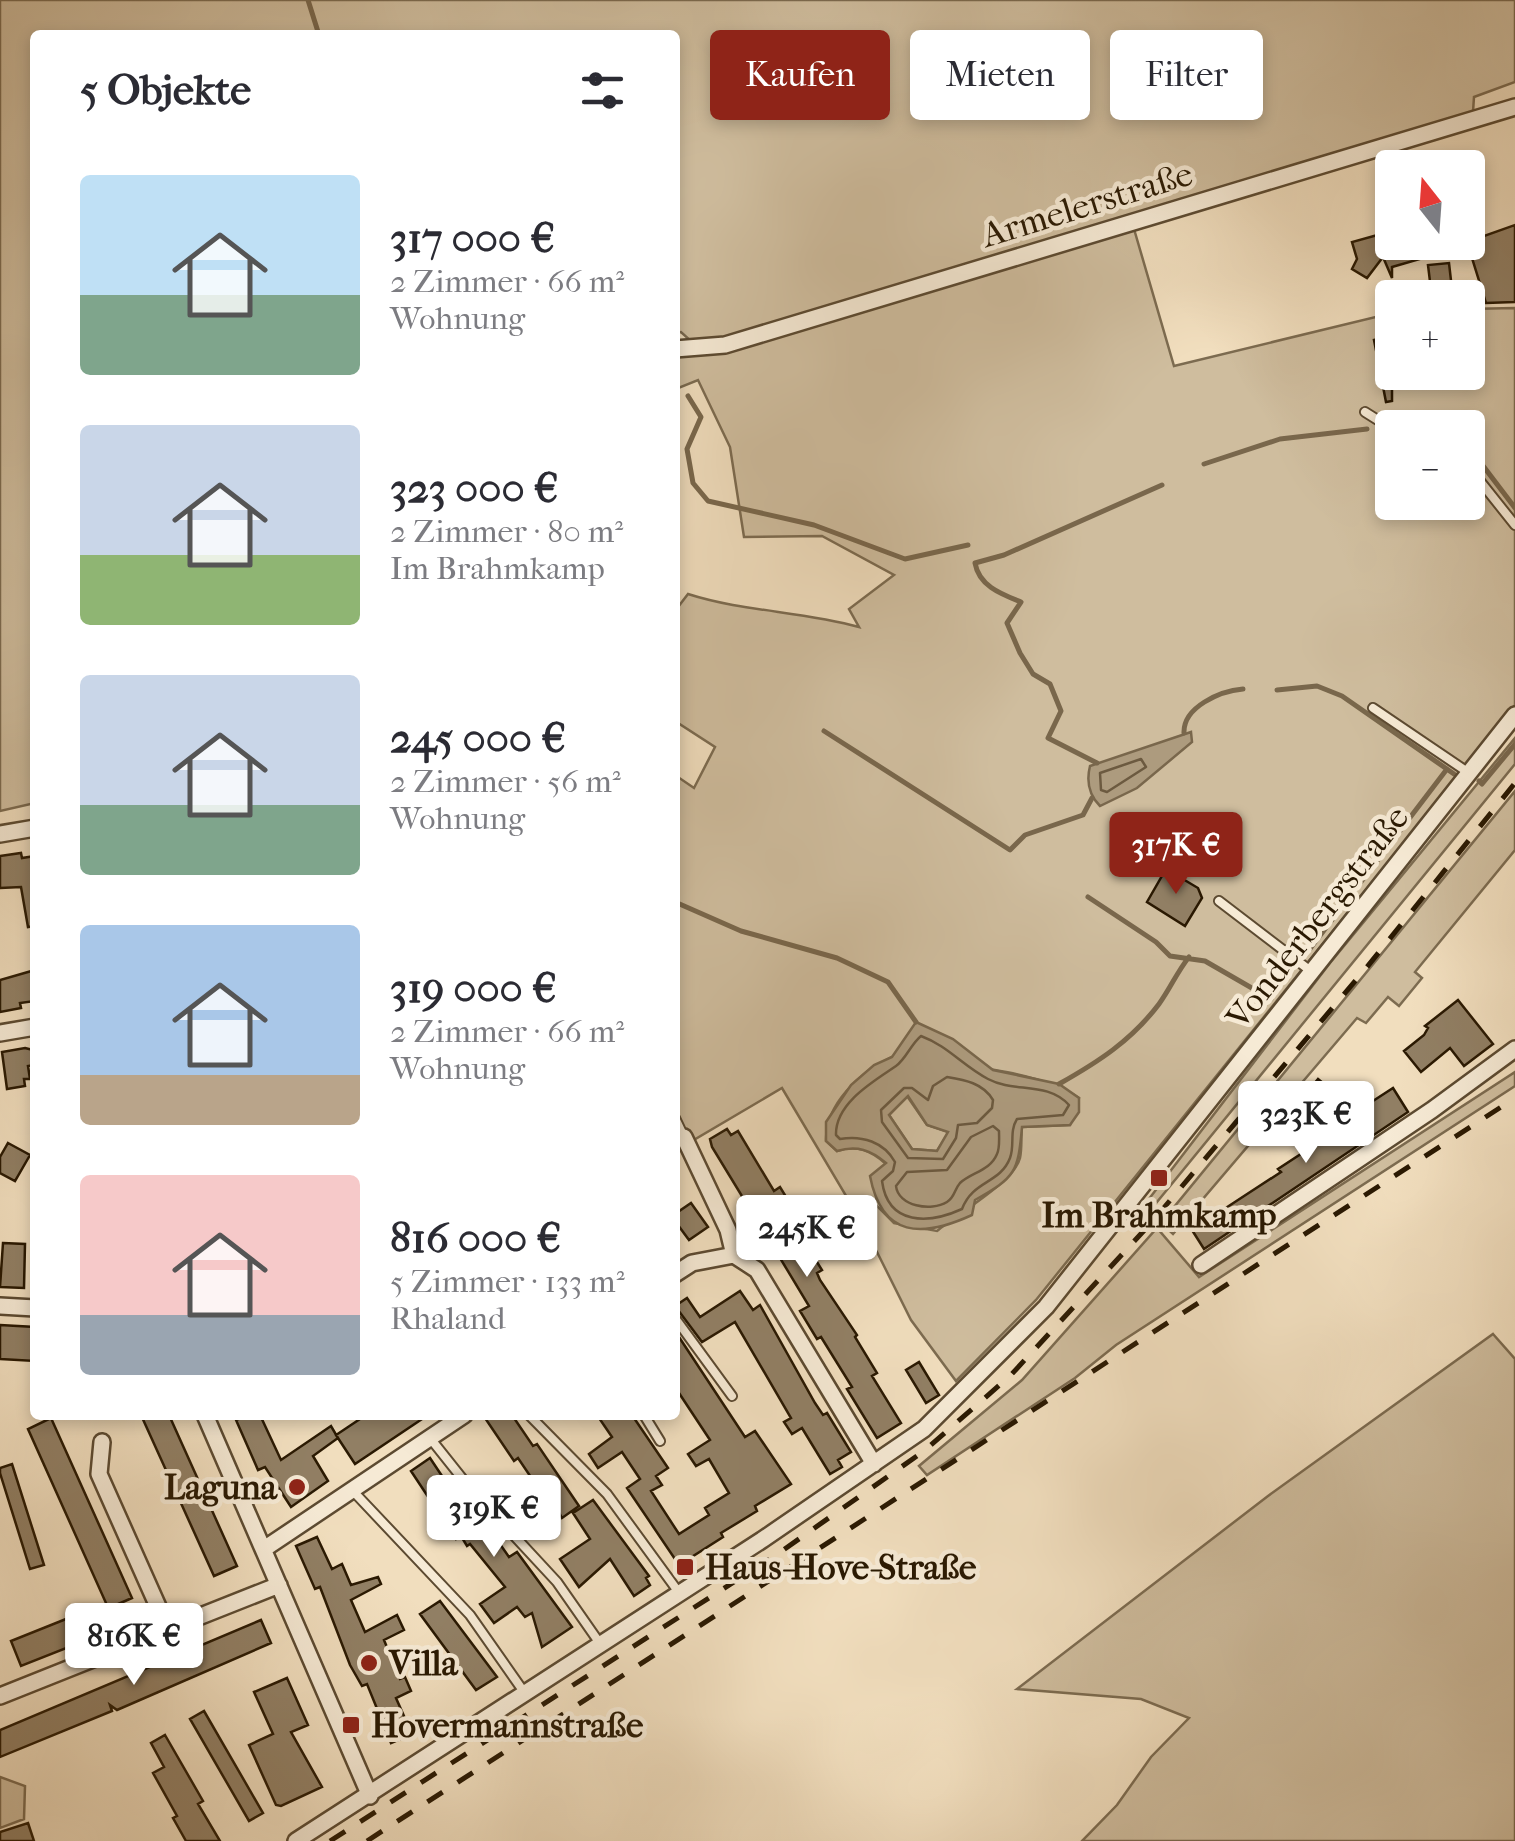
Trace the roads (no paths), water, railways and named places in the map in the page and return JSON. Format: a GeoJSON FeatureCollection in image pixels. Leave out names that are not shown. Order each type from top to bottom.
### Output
{"type":"FeatureCollection","features":[{"type":"Feature","properties":{"kind":"street","name":"Armelerstraße"},"geometry":{"type":"LineString","coordinates":[[680,349],[726,345],[1515,107]]}},
{"type":"Feature","properties":{"kind":"street","name":"Vonderbergstraße"},"geometry":{"type":"LineString","coordinates":[[296,1841],[680,1594],[874,1464],[950,1406],[1046,1307],[1515,715]]}},
{"type":"Feature","properties":{"kind":"street"},"geometry":{"type":"LineString","coordinates":[[0,834],[30,829]]}},
{"type":"Feature","properties":{"kind":"street"},"geometry":{"type":"LineString","coordinates":[[0,1033],[30,1028]]}},
{"type":"Feature","properties":{"kind":"street"},"geometry":{"type":"LineString","coordinates":[[1201,1265],[1432,1110],[1515,1049]]}},
{"type":"Feature","properties":{"kind":"street"},"geometry":{"type":"LineString","coordinates":[[684,1137],[728,1230],[734,1255],[756,1270],[874,1464]]}},
{"type":"Feature","properties":{"kind":"street"},"geometry":{"type":"LineString","coordinates":[[680,1271],[692,1263],[734,1255]]}},
{"type":"Feature","properties":{"kind":"street"},"geometry":{"type":"LineString","coordinates":[[0,1306],[30,1308]]}},
{"type":"Feature","properties":{"kind":"street"},"geometry":{"type":"LineString","coordinates":[[207,1420],[370,1796]]}},
{"type":"Feature","properties":{"kind":"street"},"geometry":{"type":"LineString","coordinates":[[264,1549],[457,1420]]}},
{"type":"Feature","properties":{"kind":"street"},"geometry":{"type":"LineString","coordinates":[[102,1442],[99,1474],[168,1629]]}},
{"type":"Feature","properties":{"kind":"street"},"geometry":{"type":"LineString","coordinates":[[0,1696],[279,1585]]}},
{"type":"Feature","properties":{"kind":"lane"},"geometry":{"type":"LineString","coordinates":[[1365,412],[1375,418]]}},
{"type":"Feature","properties":{"kind":"lane"},"geometry":{"type":"LineString","coordinates":[[1485,487],[1515,524]]}},
{"type":"Feature","properties":{"kind":"lane"},"geometry":{"type":"LineString","coordinates":[[1373,708],[1469,773]]}},
{"type":"Feature","properties":{"kind":"lane"},"geometry":{"type":"LineString","coordinates":[[1219,901],[1312,972]]}},
{"type":"Feature","properties":{"kind":"lane"},"geometry":{"type":"LineString","coordinates":[[680,1129],[684,1137]]}},
{"type":"Feature","properties":{"kind":"lane"},"geometry":{"type":"LineString","coordinates":[[680,1325],[732,1396]]}},
{"type":"Feature","properties":{"kind":"lane"},"geometry":{"type":"LineString","coordinates":[[534,1420],[607,1494],[680,1594]]}},
{"type":"Feature","properties":{"kind":"lane"},"geometry":{"type":"LineString","coordinates":[[647,1420],[660,1441]]}},
{"type":"Feature","properties":{"kind":"lane"},"geometry":{"type":"LineString","coordinates":[[430,1438],[557,1582],[601,1645]]}},
{"type":"Feature","properties":{"kind":"lane"},"geometry":{"type":"LineString","coordinates":[[352,1490],[470,1615],[525,1695]]}},
{"type":"Feature","properties":{"kind":"water"},"geometry":{"type":"Polygon","coordinates":[[[1191,732],[1192,742],[1137,788],[1100,806],[1096,802],[1089,788],[1090,766],[1191,732]]]}},
{"type":"Feature","properties":{"kind":"water"},"geometry":{"type":"Polygon","coordinates":[[[916,1022],[953,1039],[993,1070],[1059,1084],[1079,1098],[1079,1112],[1070,1125],[1022,1127],[1012,1172],[975,1200],[972,1215],[937,1227],[907,1227],[894,1222],[876,1196],[870,1176],[886,1163],[863,1150],[837,1151],[826,1141],[826,1122],[851,1085],[874,1065],[892,1057],[916,1022]],[[908,1096],[889,1115],[912,1149],[937,1151],[948,1132],[927,1125],[908,1096]]]}},
{"type":"Feature","properties":{"kind":"waterway"},"geometry":{"type":"LineString","coordinates":[[308,0],[317,30]]}},
{"type":"Feature","properties":{"kind":"waterway"},"geometry":{"type":"LineString","coordinates":[[688,396],[701,417],[687,449],[693,483],[708,501],[814,525],[905,559],[968,545]]}},
{"type":"Feature","properties":{"kind":"waterway"},"geometry":{"type":"LineString","coordinates":[[1204,464],[1280,439],[1367,429]]}},
{"type":"Feature","properties":{"kind":"waterway"},"geometry":{"type":"LineString","coordinates":[[1485,468],[1515,508]]}},
{"type":"Feature","properties":{"kind":"waterway"},"geometry":{"type":"LineString","coordinates":[[1097,763],[1048,738],[1061,711],[1050,684],[1033,674],[1007,623],[1021,602],[986,583],[975,563],[1004,555],[1162,485]]}},
{"type":"Feature","properties":{"kind":"waterway"},"geometry":{"type":"LineString","coordinates":[[1277,690],[1317,686],[1342,696],[1454,774]]}},
{"type":"Feature","properties":{"kind":"waterway"},"geometry":{"type":"LineString","coordinates":[[1184,733],[1190,715],[1204,702],[1243,689]]}},
{"type":"Feature","properties":{"kind":"waterway"},"geometry":{"type":"LineString","coordinates":[[824,731],[1010,850],[1025,835],[1083,815],[1092,798]]}},
{"type":"Feature","properties":{"kind":"waterway"},"geometry":{"type":"LineString","coordinates":[[1479,781],[1482,784],[1515,744]]}},
{"type":"Feature","properties":{"kind":"waterway"},"geometry":{"type":"LineString","coordinates":[[1309,950],[1447,769]]}},
{"type":"Feature","properties":{"kind":"waterway"},"geometry":{"type":"LineString","coordinates":[[1088,897],[1156,942],[1170,956],[1205,961],[1271,999]]}},
{"type":"Feature","properties":{"kind":"waterway"},"geometry":{"type":"LineString","coordinates":[[680,904],[741,931],[837,958],[888,982],[916,1022]]}},
{"type":"Feature","properties":{"kind":"waterway"},"geometry":{"type":"LineString","coordinates":[[1059,1084],[1100,1059],[1137,1029],[1159,1004],[1189,957]]}},
{"type":"Feature","properties":{"kind":"railway"},"geometry":{"type":"LineString","coordinates":[[330,1841],[779,1553],[924,1451],[1010,1376],[1151,1223],[1367,967],[1515,783]]}},
{"type":"Feature","properties":{"kind":"railway"},"geometry":{"type":"LineString","coordinates":[[367,1841],[1515,1098]]}},
{"type":"Feature","properties":{"kind":"place","name":"Im Brahmkamp"},"geometry":{"type":"Point","coordinates":[1159,1178]}},
{"type":"Feature","properties":{"kind":"place","name":"Laguna"},"geometry":{"type":"Point","coordinates":[297,1487]}},
{"type":"Feature","properties":{"kind":"place","name":"Haus-Hove-Straße"},"geometry":{"type":"Point","coordinates":[685,1567]}},
{"type":"Feature","properties":{"kind":"place","name":"Villa"},"geometry":{"type":"Point","coordinates":[369,1663]}},
{"type":"Feature","properties":{"kind":"place","name":"Hovermannstraße"},"geometry":{"type":"Point","coordinates":[351,1725]}}]}
